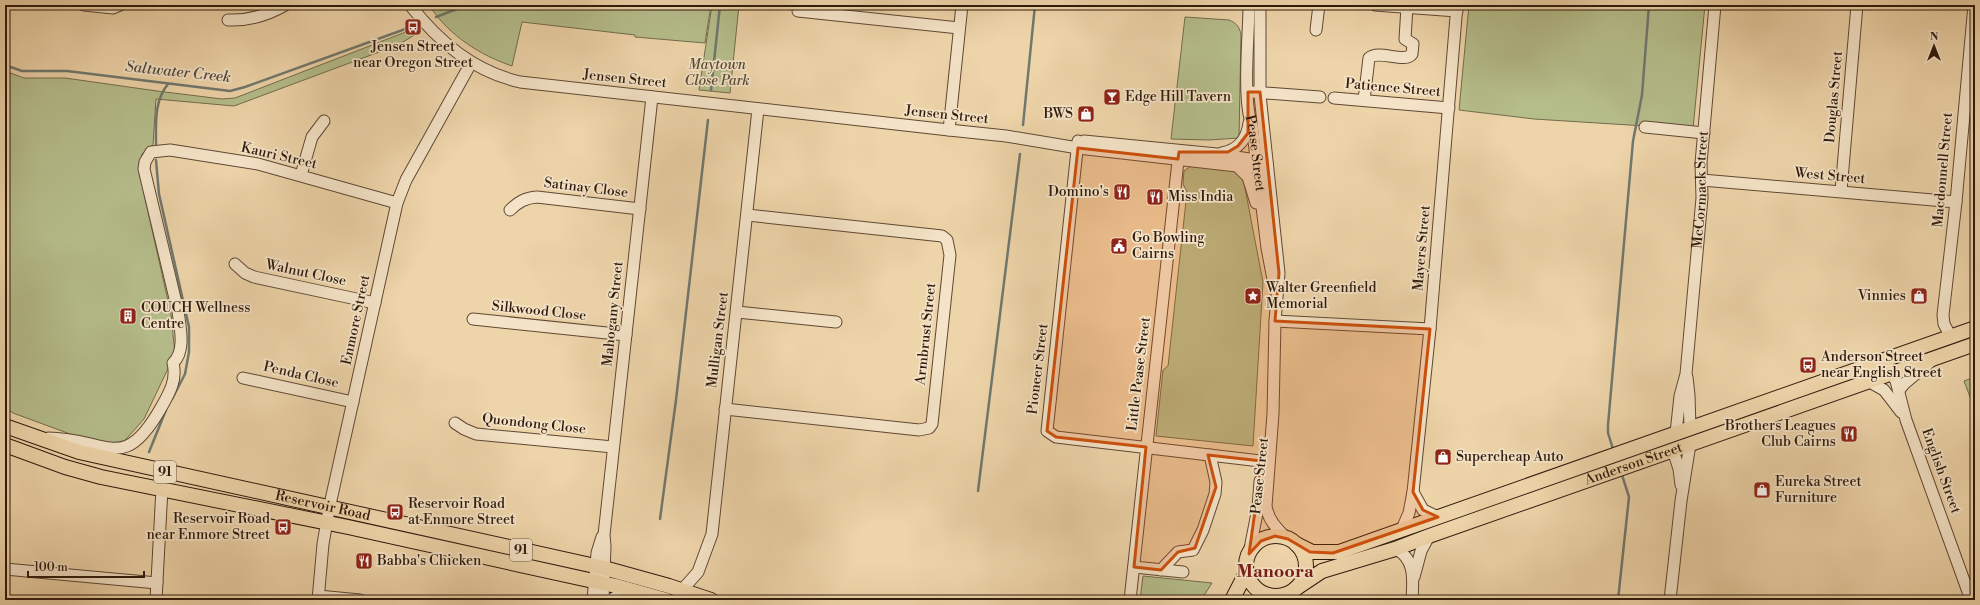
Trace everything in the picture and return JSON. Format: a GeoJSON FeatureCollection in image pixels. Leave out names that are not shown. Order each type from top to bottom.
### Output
{"type":"FeatureCollection","features":[{"type":"Feature","properties":{"kind":"main road","name":"Anderson Street"},"geometry":{"type":"LineString","coordinates":[[1292,541],[1310,552],[1333,553],[1975,328]]}},
{"type":"Feature","properties":{"kind":"main road","name":"Anderson Street"},"geometry":{"type":"LineString","coordinates":[[1295,589],[1322,571],[1395,549],[1975,344]]}},
{"type":"Feature","properties":{"kind":"main road","name":"Reservoir Road"},"geometry":{"type":"LineString","coordinates":[[5,426],[35,438],[79,452],[600,567],[705,598]]}},
{"type":"Feature","properties":{"kind":"main road","name":"McCormack Street"},"geometry":{"type":"LineString","coordinates":[[1683,431],[1690,444]]}},
{"type":"Feature","properties":{"kind":"main road","name":"McCormack Street"},"geometry":{"type":"LineString","coordinates":[[1673,450],[1683,431]]}},
{"type":"Feature","properties":{"kind":"main road","name":"Reservoir Road"},"geometry":{"type":"LineString","coordinates":[[5,445],[48,462],[83,473],[162,488],[599,582],[666,600]]}},
{"type":"Feature","properties":{"kind":"main road"},"geometry":{"type":"LineString","coordinates":[[1232,600],[1247,571],[1249,554],[1257,543],[1265,538],[1279,536],[1292,541],[1304,556],[1306,566],[1302,581],[1295,589],[1285,594],[1258,600]]}},
{"type":"Feature","properties":{"kind":"main road"},"geometry":{"type":"LineString","coordinates":[[1247,571],[1249,579],[1257,588],[1267,594],[1275,595]]}},
{"type":"Feature","properties":{"kind":"street"},"geometry":{"type":"LineString","coordinates":[[84,5],[113,8],[120,5]]}},
{"type":"Feature","properties":{"kind":"street"},"geometry":{"type":"LineString","coordinates":[[228,20],[246,21],[285,5]]}},
{"type":"Feature","properties":{"kind":"street","name":"Jensen Street"},"geometry":{"type":"LineString","coordinates":[[410,5],[439,39],[471,62],[498,76],[520,82],[949,130],[1006,136],[1032,136],[1078,145],[1178,156],[1237,166],[1260,162]]}},
{"type":"Feature","properties":{"kind":"street"},"geometry":{"type":"LineString","coordinates":[[949,130],[962,5]]}},
{"type":"Feature","properties":{"kind":"street","name":"Pease Street"},"geometry":{"type":"LineString","coordinates":[[1249,5],[1249,117],[1260,162],[1279,266],[1273,374],[1268,401],[1266,461],[1267,512],[1276,528],[1292,541]]}},
{"type":"Feature","properties":{"kind":"street","name":"Pease Street"},"geometry":{"type":"LineString","coordinates":[[1260,5],[1260,162],[1264,228],[1277,301]]}},
{"type":"Feature","properties":{"kind":"street"},"geometry":{"type":"LineString","coordinates":[[1316,30],[1319,5]]}},
{"type":"Feature","properties":{"kind":"street"},"geometry":{"type":"LineString","coordinates":[[1375,5],[1457,8]]}},
{"type":"Feature","properties":{"kind":"street","name":"McCormack Street"},"geometry":{"type":"LineString","coordinates":[[1683,431],[1680,396],[1686,374],[1702,198],[1704,133],[1714,5]]}},
{"type":"Feature","properties":{"kind":"street","name":"Douglas Street"},"geometry":{"type":"LineString","coordinates":[[1841,192],[1857,5]]}},
{"type":"Feature","properties":{"kind":"street","name":"Macdonnell Street"},"geometry":{"type":"LineString","coordinates":[[1950,337],[1945,326],[1944,315],[1974,5]]}},
{"type":"Feature","properties":{"kind":"street"},"geometry":{"type":"LineString","coordinates":[[1364,100],[1369,58],[1376,55],[1407,58],[1412,54],[1413,44],[1404,39],[1407,7]]}},
{"type":"Feature","properties":{"kind":"street","name":"Mayers Street"},"geometry":{"type":"LineString","coordinates":[[1402,529],[1409,513],[1413,492],[1430,329],[1457,8]]}},
{"type":"Feature","properties":{"kind":"street"},"geometry":{"type":"LineString","coordinates":[[798,11],[959,28]]}},
{"type":"Feature","properties":{"kind":"street","name":"Enmore Street"},"geometry":{"type":"LineString","coordinates":[[318,598],[329,508],[397,203],[406,180],[471,62]]}},
{"type":"Feature","properties":{"kind":"street"},"geometry":{"type":"LineString","coordinates":[[1248,92],[1320,97]]}},
{"type":"Feature","properties":{"kind":"street","name":"Mahogany Street"},"geometry":{"type":"LineString","coordinates":[[599,582],[600,567],[598,548],[604,535],[652,97]]}},
{"type":"Feature","properties":{"kind":"street","name":"Patience Street"},"geometry":{"type":"LineString","coordinates":[[1334,98],[1449,108]]}},
{"type":"Feature","properties":{"kind":"street","name":"Mulligan Street"},"geometry":{"type":"LineString","coordinates":[[682,590],[698,572],[712,534],[758,109]]}},
{"type":"Feature","properties":{"kind":"street"},"geometry":{"type":"LineString","coordinates":[[1218,154],[1233,150],[1242,142],[1248,133],[1249,117]]}},
{"type":"Feature","properties":{"kind":"street"},"geometry":{"type":"LineString","coordinates":[[301,175],[312,137],[324,121]]}},
{"type":"Feature","properties":{"kind":"street"},"geometry":{"type":"LineString","coordinates":[[1645,127],[1704,133]]}},
{"type":"Feature","properties":{"kind":"street","name":"Pioneer Street"},"geometry":{"type":"LineString","coordinates":[[1078,145],[1047,431],[1056,437],[1266,461]]}},
{"type":"Feature","properties":{"kind":"street","name":"Kauri Street"},"geometry":{"type":"LineString","coordinates":[[35,438],[68,440],[106,448],[126,446],[141,438],[148,429],[175,379],[173,363],[180,352],[181,331],[178,311],[144,169],[145,162],[151,152],[170,150],[246,162],[301,175],[397,203]]}},
{"type":"Feature","properties":{"kind":"street","name":"Jensen Street"},"geometry":{"type":"LineString","coordinates":[[1178,156],[1218,154],[1260,162]]}},
{"type":"Feature","properties":{"kind":"street","name":"Little Pease Street"},"geometry":{"type":"LineString","coordinates":[[1130,600],[1178,156]]}},
{"type":"Feature","properties":{"kind":"street"},"geometry":{"type":"LineString","coordinates":[[1237,166],[1246,173],[1250,182],[1264,228]]}},
{"type":"Feature","properties":{"kind":"street","name":"West Street"},"geometry":{"type":"LineString","coordinates":[[1702,180],[1956,202]]}},
{"type":"Feature","properties":{"kind":"street","name":"Satinay Close"},"geometry":{"type":"LineString","coordinates":[[510,210],[516,204],[527,198],[536,197],[640,209]]}},
{"type":"Feature","properties":{"kind":"street","name":"Armbrust Street"},"geometry":{"type":"LineString","coordinates":[[725,409],[919,430],[929,428],[932,424],[950,256],[947,240],[942,236],[747,216]]}},
{"type":"Feature","properties":{"kind":"street","name":"Walnut Close"},"geometry":{"type":"LineString","coordinates":[[235,264],[245,273],[254,277],[375,303]]}},
{"type":"Feature","properties":{"kind":"street"},"geometry":{"type":"LineString","coordinates":[[737,312],[836,322]]}},
{"type":"Feature","properties":{"kind":"street","name":"Silkwood Close"},"geometry":{"type":"LineString","coordinates":[[473,319],[626,335]]}},
{"type":"Feature","properties":{"kind":"street"},"geometry":{"type":"LineString","coordinates":[[1275,321],[1430,329]]}},
{"type":"Feature","properties":{"kind":"street"},"geometry":{"type":"LineString","coordinates":[[1899,390],[1905,383],[1936,358]]}},
{"type":"Feature","properties":{"kind":"street","name":"English Street"},"geometry":{"type":"LineString","coordinates":[[1884,360],[1899,390],[1904,416]]}},
{"type":"Feature","properties":{"kind":"street","name":"English Street"},"geometry":{"type":"LineString","coordinates":[[1890,373],[1904,416],[1971,600]]}},
{"type":"Feature","properties":{"kind":"street","name":"Penda Close"},"geometry":{"type":"LineString","coordinates":[[243,378],[353,402]]}},
{"type":"Feature","properties":{"kind":"street"},"geometry":{"type":"LineString","coordinates":[[1868,381],[1884,390],[1904,416]]}},
{"type":"Feature","properties":{"kind":"street","name":"Quondong Close"},"geometry":{"type":"LineString","coordinates":[[456,423],[464,430],[476,434],[613,448]]}},
{"type":"Feature","properties":{"kind":"street","name":"McCormack Street"},"geometry":{"type":"LineString","coordinates":[[1670,600],[1681,499],[1690,444]]}},
{"type":"Feature","properties":{"kind":"street","name":"McCormack Street"},"geometry":{"type":"LineString","coordinates":[[1673,450],[1680,473],[1681,499]]}},
{"type":"Feature","properties":{"kind":"street"},"geometry":{"type":"LineString","coordinates":[[1161,570],[1178,552],[1193,550],[1203,530],[1216,487],[1210,455]]}},
{"type":"Feature","properties":{"kind":"street","name":"Pease Street"},"geometry":{"type":"LineString","coordinates":[[1249,554],[1266,461]]}},
{"type":"Feature","properties":{"kind":"street"},"geometry":{"type":"LineString","coordinates":[[156,600],[162,488]]}},
{"type":"Feature","properties":{"kind":"street"},"geometry":{"type":"LineString","coordinates":[[1413,492],[1423,510],[1438,517]]}},
{"type":"Feature","properties":{"kind":"street"},"geometry":{"type":"LineString","coordinates":[[1412,600],[1414,578],[1421,551],[1429,536]]}},
{"type":"Feature","properties":{"kind":"street"},"geometry":{"type":"LineString","coordinates":[[1395,549],[1404,554],[1410,563],[1414,578]]}},
{"type":"Feature","properties":{"kind":"street"},"geometry":{"type":"LineString","coordinates":[[1134,567],[1183,572]]}},
{"type":"Feature","properties":{"kind":"street"},"geometry":{"type":"LineString","coordinates":[[5,569],[157,583]]}},
{"type":"Feature","properties":{"kind":"street","name":"Mulligan Street"},"geometry":{"type":"LineString","coordinates":[[698,572],[705,598]]}},
{"type":"Feature","properties":{"kind":"street"},"geometry":{"type":"LineString","coordinates":[[594,600],[599,582]]}},
{"type":"Feature","properties":{"kind":"street"},"geometry":{"type":"LineString","coordinates":[[599,582],[603,600]]}},
{"type":"Feature","properties":{"kind":"street"},"geometry":{"type":"LineString","coordinates":[[611,600],[622,595],[642,600]]}},
{"type":"Feature","properties":{"kind":"street"},"geometry":{"type":"LineString","coordinates":[[318,598],[360,600]]}},
{"type":"Feature","properties":{"kind":"highlighted area"},"geometry":{"type":"Polygon","coordinates":[[[1248,92],[1260,92],[1279,273],[1275,321],[1430,329],[1413,492],[1423,510],[1438,517],[1333,553],[1310,552],[1288,539],[1275,536],[1261,541],[1249,554],[1262,461],[1208,455],[1216,487],[1195,548],[1178,552],[1161,570],[1134,567],[1146,447],[1056,437],[1047,431],[1078,148],[1178,159],[1179,152],[1228,152],[1238,146],[1248,133],[1248,92]]]}},
{"type":"Feature","properties":{"kind":"green space"},"geometry":{"type":"Polygon","coordinates":[[[439,5],[711,5],[705,43],[635,37],[635,35],[522,22],[512,66],[477,50],[457,36],[447,27],[431,8],[439,5]]]}},
{"type":"Feature","properties":{"kind":"green space","name":"Maytown Close Park"},"geometry":{"type":"Polygon","coordinates":[[[712,5],[739,5],[730,93],[699,90],[712,5]]]}},
{"type":"Feature","properties":{"kind":"green space"},"geometry":{"type":"Polygon","coordinates":[[[1469,5],[1705,5],[1693,129],[1534,119],[1459,110],[1469,5]]]}},
{"type":"Feature","properties":{"kind":"green space"},"geometry":{"type":"Polygon","coordinates":[[[1185,17],[1229,20],[1239,29],[1241,34],[1239,138],[1209,140],[1171,139],[1185,17]]]}},
{"type":"Feature","properties":{"kind":"green space"},"geometry":{"type":"Polygon","coordinates":[[[416,28],[421,31],[398,45],[234,106],[156,99],[153,145],[142,154],[141,167],[144,194],[171,314],[175,354],[144,419],[120,446],[70,434],[13,413],[5,407],[5,71],[24,78],[65,78],[222,99],[235,98],[416,28]]]}},
{"type":"Feature","properties":{"kind":"green space"},"geometry":{"type":"Polygon","coordinates":[[[1191,166],[1233,171],[1240,175],[1244,183],[1263,282],[1253,446],[1156,436],[1163,370],[1168,366],[1187,192],[1183,184],[1184,171],[1191,166]]]}},
{"type":"Feature","properties":{"kind":"green space"},"geometry":{"type":"Polygon","coordinates":[[[1975,377],[1975,410],[1964,381],[1975,377]]]}},
{"type":"Feature","properties":{"kind":"green space"},"geometry":{"type":"Polygon","coordinates":[[[1143,576],[1212,583],[1201,600],[1140,600],[1143,576]]]}},
{"type":"Feature","properties":{"kind":"waterway","name":"Saltwater Creek"},"geometry":{"type":"LineString","coordinates":[[436,17],[467,5]]}},
{"type":"Feature","properties":{"kind":"waterway"},"geometry":{"type":"LineString","coordinates":[[711,90],[720,5]]}},
{"type":"Feature","properties":{"kind":"waterway"},"geometry":{"type":"LineString","coordinates":[[1023,125],[1035,5]]}},
{"type":"Feature","properties":{"kind":"waterway"},"geometry":{"type":"LineString","coordinates":[[1613,449],[1608,433],[1608,425],[1633,141],[1642,95],[1649,5]]}},
{"type":"Feature","properties":{"kind":"waterway","name":"Saltwater Creek"},"geometry":{"type":"LineString","coordinates":[[5,65],[22,71],[67,71],[230,91],[245,87],[411,27]]}},
{"type":"Feature","properties":{"kind":"waterway"},"geometry":{"type":"LineString","coordinates":[[156,144],[156,120],[158,105],[163,91],[168,84]]}},
{"type":"Feature","properties":{"kind":"waterway"},"geometry":{"type":"LineString","coordinates":[[660,519],[676,400],[708,120]]}},
{"type":"Feature","properties":{"kind":"waterway"},"geometry":{"type":"LineString","coordinates":[[978,491],[1020,154]]}},
{"type":"Feature","properties":{"kind":"waterway"},"geometry":{"type":"LineString","coordinates":[[156,160],[159,194],[189,327],[189,352],[185,374],[172,399]]}},
{"type":"Feature","properties":{"kind":"waterway"},"geometry":{"type":"LineString","coordinates":[[149,452],[166,410]]}},
{"type":"Feature","properties":{"kind":"waterway"},"geometry":{"type":"LineString","coordinates":[[1618,600],[1629,497],[1622,475]]}},
{"type":"Feature","properties":{"kind":"place","name":"Jensen Street near Oregon Street"},"geometry":{"type":"Point","coordinates":[413,27]}},
{"type":"Feature","properties":{"kind":"place","name":"Edge Hill Tavern"},"geometry":{"type":"Point","coordinates":[1112,97]}},
{"type":"Feature","properties":{"kind":"place","name":"BWS"},"geometry":{"type":"Point","coordinates":[1086,114]}},
{"type":"Feature","properties":{"kind":"place","name":"Domino's"},"geometry":{"type":"Point","coordinates":[1122,192]}},
{"type":"Feature","properties":{"kind":"place","name":"Miss India"},"geometry":{"type":"Point","coordinates":[1155,197]}},
{"type":"Feature","properties":{"kind":"place","name":"Go Bowling Cairns"},"geometry":{"type":"Point","coordinates":[1119,246]}},
{"type":"Feature","properties":{"kind":"place","name":"Walter Greenfield Memorial"},"geometry":{"type":"Point","coordinates":[1253,296]}},
{"type":"Feature","properties":{"kind":"place","name":"Vinnies"},"geometry":{"type":"Point","coordinates":[1919,296]}},
{"type":"Feature","properties":{"kind":"place","name":"COUCH Wellness Centre"},"geometry":{"type":"Point","coordinates":[128,316]}},
{"type":"Feature","properties":{"kind":"place","name":"Anderson Street near English Street"},"geometry":{"type":"Point","coordinates":[1808,365]}},
{"type":"Feature","properties":{"kind":"place","name":"Brothers Leagues Club Cairns"},"geometry":{"type":"Point","coordinates":[1849,434]}},
{"type":"Feature","properties":{"kind":"place","name":"Supercheap Auto"},"geometry":{"type":"Point","coordinates":[1443,457]}},
{"type":"Feature","properties":{"kind":"place","name":"Eureka Street Furniture"},"geometry":{"type":"Point","coordinates":[1762,490]}},
{"type":"Feature","properties":{"kind":"place","name":"Reservoir Road at Enmore Street"},"geometry":{"type":"Point","coordinates":[395,512]}},
{"type":"Feature","properties":{"kind":"place","name":"Reservoir Road near Enmore Street"},"geometry":{"type":"Point","coordinates":[283,527]}},
{"type":"Feature","properties":{"kind":"place","name":"Babba's Chicken"},"geometry":{"type":"Point","coordinates":[364,561]}},
{"type":"Feature","properties":{"kind":"district","name":"Manoora"},"geometry":{"type":"Point","coordinates":[1275,571]}}]}
